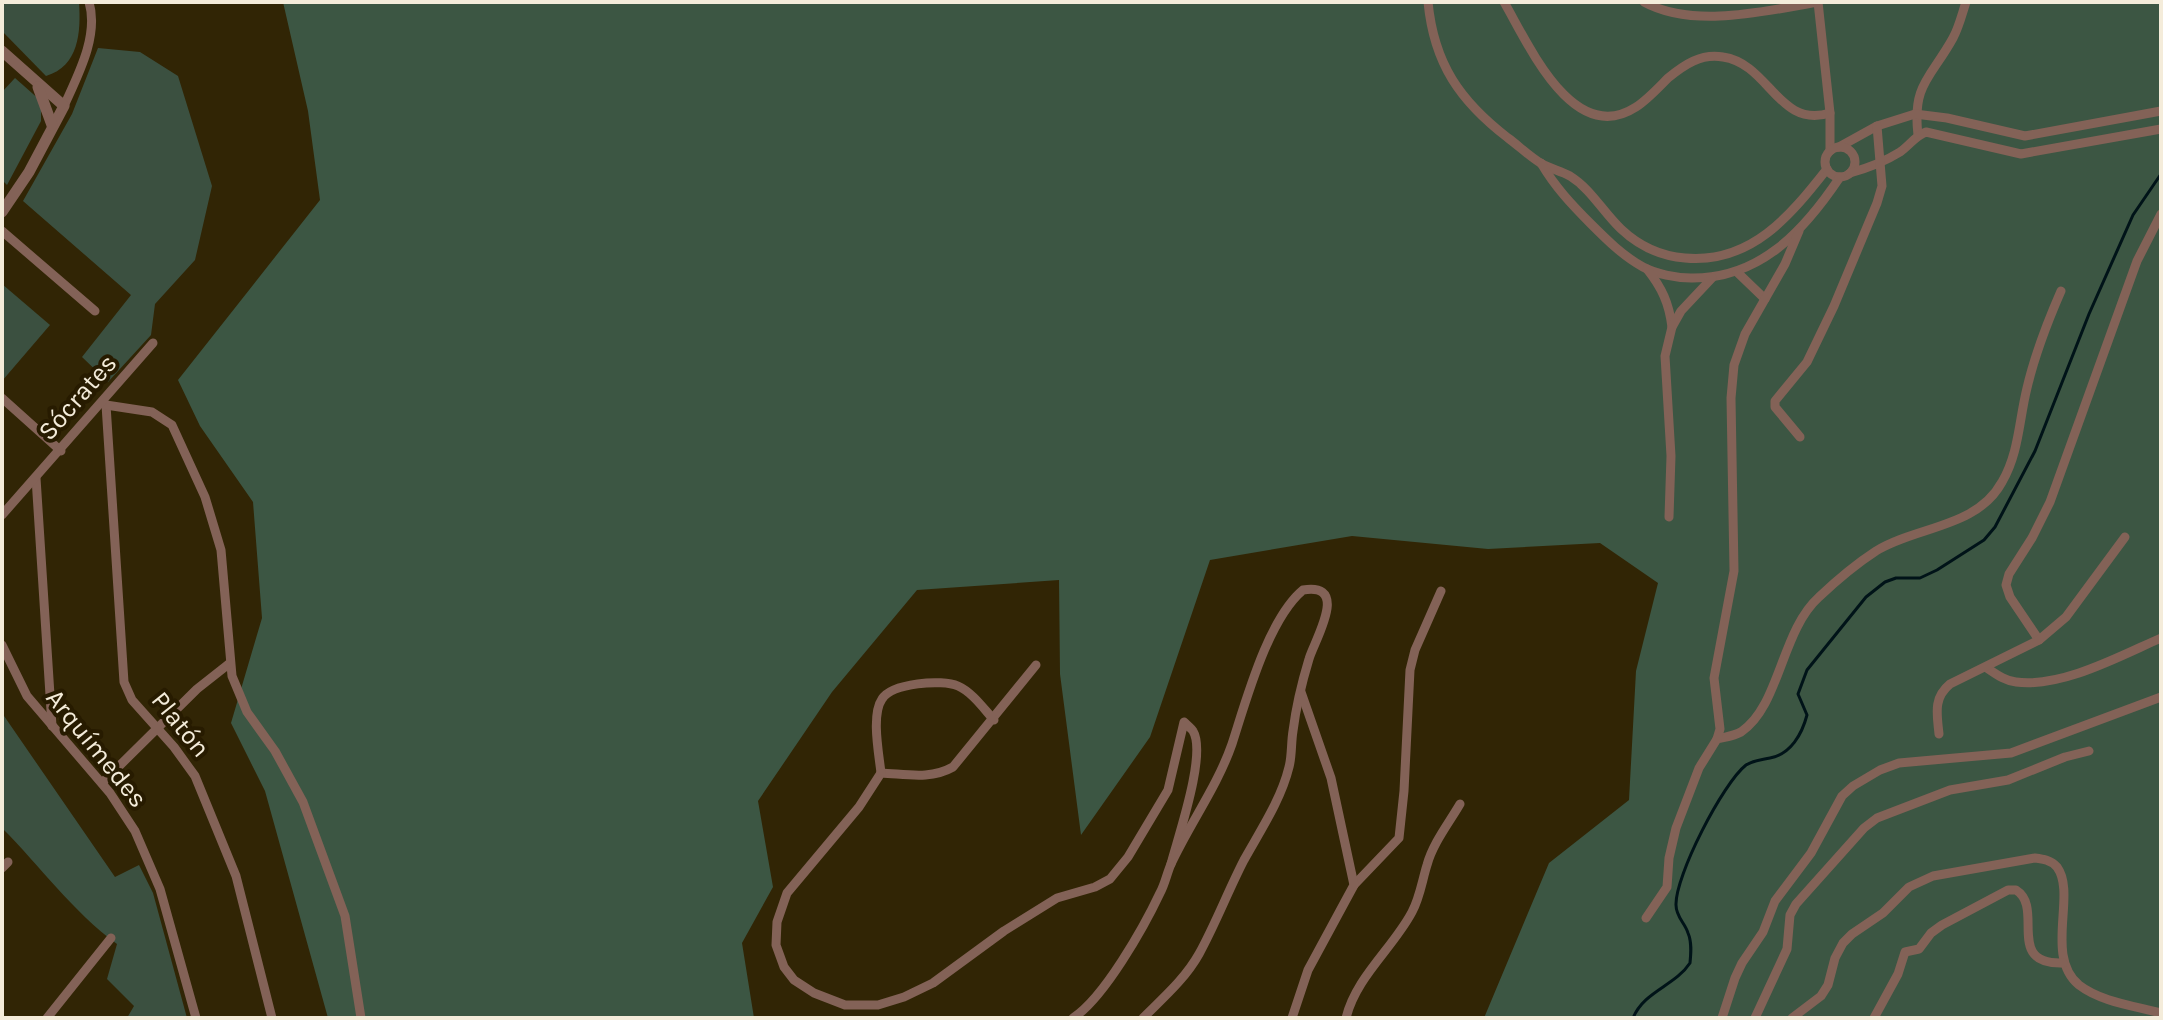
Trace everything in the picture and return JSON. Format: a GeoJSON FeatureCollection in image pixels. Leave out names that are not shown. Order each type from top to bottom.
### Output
{"type":"FeatureCollection","features":[{"type":"Feature","properties":{"kind":"street"},"geometry":{"type":"LineString","coordinates":[[2,212],[29,172],[64,106],[89,45],[93,23],[89,2]]}},
{"type":"Feature","properties":{"kind":"street"},"geometry":{"type":"LineString","coordinates":[[1428,2],[1439,57],[1456,89],[1486,121],[1541,163],[1571,177],[1620,229],[1643,246],[1666,257],[1701,260],[1729,255],[1753,245],[1781,223],[1827,169]]}},
{"type":"Feature","properties":{"kind":"street"},"geometry":{"type":"LineString","coordinates":[[1504,2],[1542,70],[1567,98],[1596,115],[1608,117],[1636,107],[1672,75],[1705,56],[1723,56],[1738,61],[1760,76],[1793,111],[1817,117],[1830,113]]}},
{"type":"Feature","properties":{"kind":"street"},"geometry":{"type":"LineString","coordinates":[[1644,2],[1658,10],[1686,17],[1757,12],[1818,2],[1834,149]]}},
{"type":"Feature","properties":{"kind":"street"},"geometry":{"type":"LineString","coordinates":[[1918,135],[1915,114],[1918,96],[1926,77],[1954,35],[1966,2]]}},
{"type":"Feature","properties":{"kind":"street"},"geometry":{"type":"LineString","coordinates":[[2,51],[64,106]]}},
{"type":"Feature","properties":{"kind":"street"},"geometry":{"type":"LineString","coordinates":[[37,83],[52,125]]}},
{"type":"Feature","properties":{"kind":"street"},"geometry":{"type":"LineString","coordinates":[[1827,169],[1825,160],[1834,149],[1877,126],[1915,114],[2025,136],[2161,111]]}},
{"type":"Feature","properties":{"kind":"street"},"geometry":{"type":"LineString","coordinates":[[2105,123],[2109,140]]}},
{"type":"Feature","properties":{"kind":"street"},"geometry":{"type":"LineString","coordinates":[[1800,437],[1775,407],[1775,401],[1807,362],[1877,203],[1882,186],[1882,163],[1877,126]]}},
{"type":"Feature","properties":{"kind":"street"},"geometry":{"type":"LineString","coordinates":[[1827,169],[1845,175],[1882,163],[1926,132],[2021,154],[2161,129]]}},
{"type":"Feature","properties":{"kind":"street"},"geometry":{"type":"LineString","coordinates":[[1997,150],[1996,141],[2001,132]]}},
{"type":"Feature","properties":{"kind":"street"},"geometry":{"type":"LineString","coordinates":[[1541,163],[1557,189],[1607,241],[1647,269],[1681,278],[1712,278],[1758,263],[1799,231],[1854,164],[1852,154],[1834,149]]}},
{"type":"Feature","properties":{"kind":"street"},"geometry":{"type":"LineString","coordinates":[[1578,211],[1593,197]]}},
{"type":"Feature","properties":{"kind":"street"},"geometry":{"type":"LineString","coordinates":[[2039,640],[2010,597],[2006,585],[2009,574],[2050,502],[2137,261],[2161,214]]}},
{"type":"Feature","properties":{"kind":"street"},"geometry":{"type":"LineString","coordinates":[[1607,241],[1620,229]]}},
{"type":"Feature","properties":{"kind":"street"},"geometry":{"type":"LineString","coordinates":[[2,231],[95,311]]}},
{"type":"Feature","properties":{"kind":"street"},"geometry":{"type":"LineString","coordinates":[[1646,918],[1667,887],[1669,858],[1680,818],[1699,768],[1720,729],[1714,678],[1734,571],[1731,398],[1734,365],[1745,334],[1785,264],[1799,231]]}},
{"type":"Feature","properties":{"kind":"street"},"geometry":{"type":"LineString","coordinates":[[1647,269],[1664,295],[1672,327]]}},
{"type":"Feature","properties":{"kind":"street"},"geometry":{"type":"LineString","coordinates":[[1737,272],[1765,299]]}},
{"type":"Feature","properties":{"kind":"street"},"geometry":{"type":"LineString","coordinates":[[1669,517],[1671,456],[1665,356],[1672,327],[1693,296],[1712,278]]}},
{"type":"Feature","properties":{"kind":"street"},"geometry":{"type":"LineString","coordinates":[[1717,739],[1738,734],[1758,713],[1791,636],[1814,602],[1843,575],[1878,550],[1970,513],[1989,500],[2002,483],[2015,452],[2037,348],[2061,291]]}},
{"type":"Feature","properties":{"kind":"street","name":"Sócrates"},"geometry":{"type":"LineString","coordinates":[[2,515],[105,404],[153,343]]}},
{"type":"Feature","properties":{"kind":"street"},"geometry":{"type":"LineString","coordinates":[[2,398],[61,451]]}},
{"type":"Feature","properties":{"kind":"street"},"geometry":{"type":"LineString","coordinates":[[105,404],[158,414],[172,425],[205,497],[221,550],[230,663],[242,701],[295,782],[345,916],[361,1018]]}},
{"type":"Feature","properties":{"kind":"street","name":"Platón"},"geometry":{"type":"LineString","coordinates":[[105,404],[124,682],[132,700],[195,776],[226,849],[249,919],[272,1018]]}},
{"type":"Feature","properties":{"kind":"street"},"geometry":{"type":"LineString","coordinates":[[36,478],[52,727]]}},
{"type":"Feature","properties":{"kind":"street"},"geometry":{"type":"LineString","coordinates":[[1939,734],[1936,703],[1941,691],[2039,640],[2066,617],[2125,537]]}},
{"type":"Feature","properties":{"kind":"street"},"geometry":{"type":"LineString","coordinates":[[1143,1018],[1179,982],[1198,955],[1280,793],[1290,765],[1293,728],[1301,691],[1329,607],[1326,598],[1310,588],[1296,596],[1265,650],[1215,782],[1171,864]]}},
{"type":"Feature","properties":{"kind":"street"},"geometry":{"type":"LineString","coordinates":[[1292,1018],[1308,970],[1354,885],[1399,838],[1410,670],[1415,650],[1441,591]]}},
{"type":"Feature","properties":{"kind":"street"},"geometry":{"type":"LineString","coordinates":[[1987,668],[2004,679],[2016,682],[2056,679],[2094,667],[2161,638]]}},
{"type":"Feature","properties":{"kind":"street","name":"Arquímedes"},"geometry":{"type":"LineString","coordinates":[[2,645],[27,696],[102,783],[135,831],[160,889],[196,1018]]}},
{"type":"Feature","properties":{"kind":"street"},"geometry":{"type":"LineString","coordinates":[[102,783],[197,689],[230,663]]}},
{"type":"Feature","properties":{"kind":"street"},"geometry":{"type":"LineString","coordinates":[[881,773],[927,776],[953,767],[1036,665]]}},
{"type":"Feature","properties":{"kind":"street"},"geometry":{"type":"LineString","coordinates":[[994,720],[966,690],[956,684],[901,686],[882,698],[878,711],[881,773],[859,807],[787,893],[777,922],[776,945],[789,973],[814,993],[845,1005],[878,1005],[933,983],[1004,931],[1057,898],[1095,887],[1110,879],[1128,857],[1168,790],[1184,722],[1195,734],[1197,758],[1193,783],[1161,892],[1136,939],[1098,993],[1073,1018]]}},
{"type":"Feature","properties":{"kind":"street"},"geometry":{"type":"LineString","coordinates":[[1301,691],[1331,778],[1354,885]]}},
{"type":"Feature","properties":{"kind":"street"},"geometry":{"type":"LineString","coordinates":[[1722,1018],[1735,978],[1763,932],[1775,901],[1824,833],[1842,796],[1853,786],[1899,763],[2011,753],[2161,697]]}},
{"type":"Feature","properties":{"kind":"street"},"geometry":{"type":"LineString","coordinates":[[1755,1018],[1787,949],[1790,915],[1796,904],[1864,828],[1877,818],[1950,790],[2008,780],[2065,757],[2089,751]]}},
{"type":"Feature","properties":{"kind":"street"},"geometry":{"type":"LineString","coordinates":[[1346,1018],[1368,974],[1412,912],[1422,889],[1427,863],[1460,804]]}},
{"type":"Feature","properties":{"kind":"street"},"geometry":{"type":"LineString","coordinates":[[1792,1018],[1821,996],[1843,943],[1883,913],[1909,887],[1933,876],[2035,858],[2049,861],[2058,869],[2062,882],[2063,963],[2080,986],[2093,993],[2161,1013]]}},
{"type":"Feature","properties":{"kind":"street"},"geometry":{"type":"LineString","coordinates":[[1874,1018],[1898,974],[1905,952],[1919,949],[1931,933],[1942,925],[2008,890],[2016,890],[2024,897],[2027,934],[2034,954],[2043,961],[2063,963]]}},
{"type":"Feature","properties":{"kind":"street"},"geometry":{"type":"LineString","coordinates":[[47,1018],[111,938]]}},
{"type":"Feature","properties":{"kind":"green space"},"geometry":{"type":"Polygon","coordinates":[[[6,2],[79,2],[76,46],[57,71],[46,76],[2,31],[2,7],[6,2]]]}},
{"type":"Feature","properties":{"kind":"green space"},"geometry":{"type":"Polygon","coordinates":[[[283,2],[2161,2],[2161,1018],[1484,1018],[1549,863],[1629,800],[1636,671],[1658,583],[1600,543],[1488,549],[1352,536],[1210,560],[1150,737],[1081,835],[1060,674],[1059,580],[917,590],[832,692],[758,801],[773,887],[742,943],[754,1018],[328,1018],[265,791],[231,723],[262,618],[253,502],[200,426],[178,380],[320,200],[308,111],[283,2]]]}},
{"type":"Feature","properties":{"kind":"green space"},"geometry":{"type":"Polygon","coordinates":[[[98,48],[140,52],[178,76],[212,186],[195,260],[155,304],[151,335],[108,382],[82,357],[131,295],[23,201],[72,114],[98,48]]]}},
{"type":"Feature","properties":{"kind":"green space"},"geometry":{"type":"Polygon","coordinates":[[[15,78],[41,101],[41,121],[7,185],[2,180],[2,92],[15,78]]]}},
{"type":"Feature","properties":{"kind":"green space"},"geometry":{"type":"Polygon","coordinates":[[[2,284],[50,325],[2,381],[2,284]]]}},
{"type":"Feature","properties":{"kind":"green space"},"geometry":{"type":"Polygon","coordinates":[[[2,713],[115,877],[139,865],[153,893],[187,1018],[127,1018],[134,1006],[107,979],[117,944],[71,903],[2,828],[2,713]]]}},
{"type":"Feature","properties":{"kind":"waterway"},"geometry":{"type":"LineString","coordinates":[[1633,1018],[1644,1001],[1676,978],[1690,963],[1689,936],[1676,905],[1683,873],[1713,810],[1736,775],[1749,763],[1784,752],[1799,736],[1807,715],[1798,694],[1807,670],[1866,597],[1885,582],[1896,578],[1920,578],[1937,570],[1984,540],[1995,527],[2035,451],[2089,314],[2133,215],[2161,174]]}}]}
